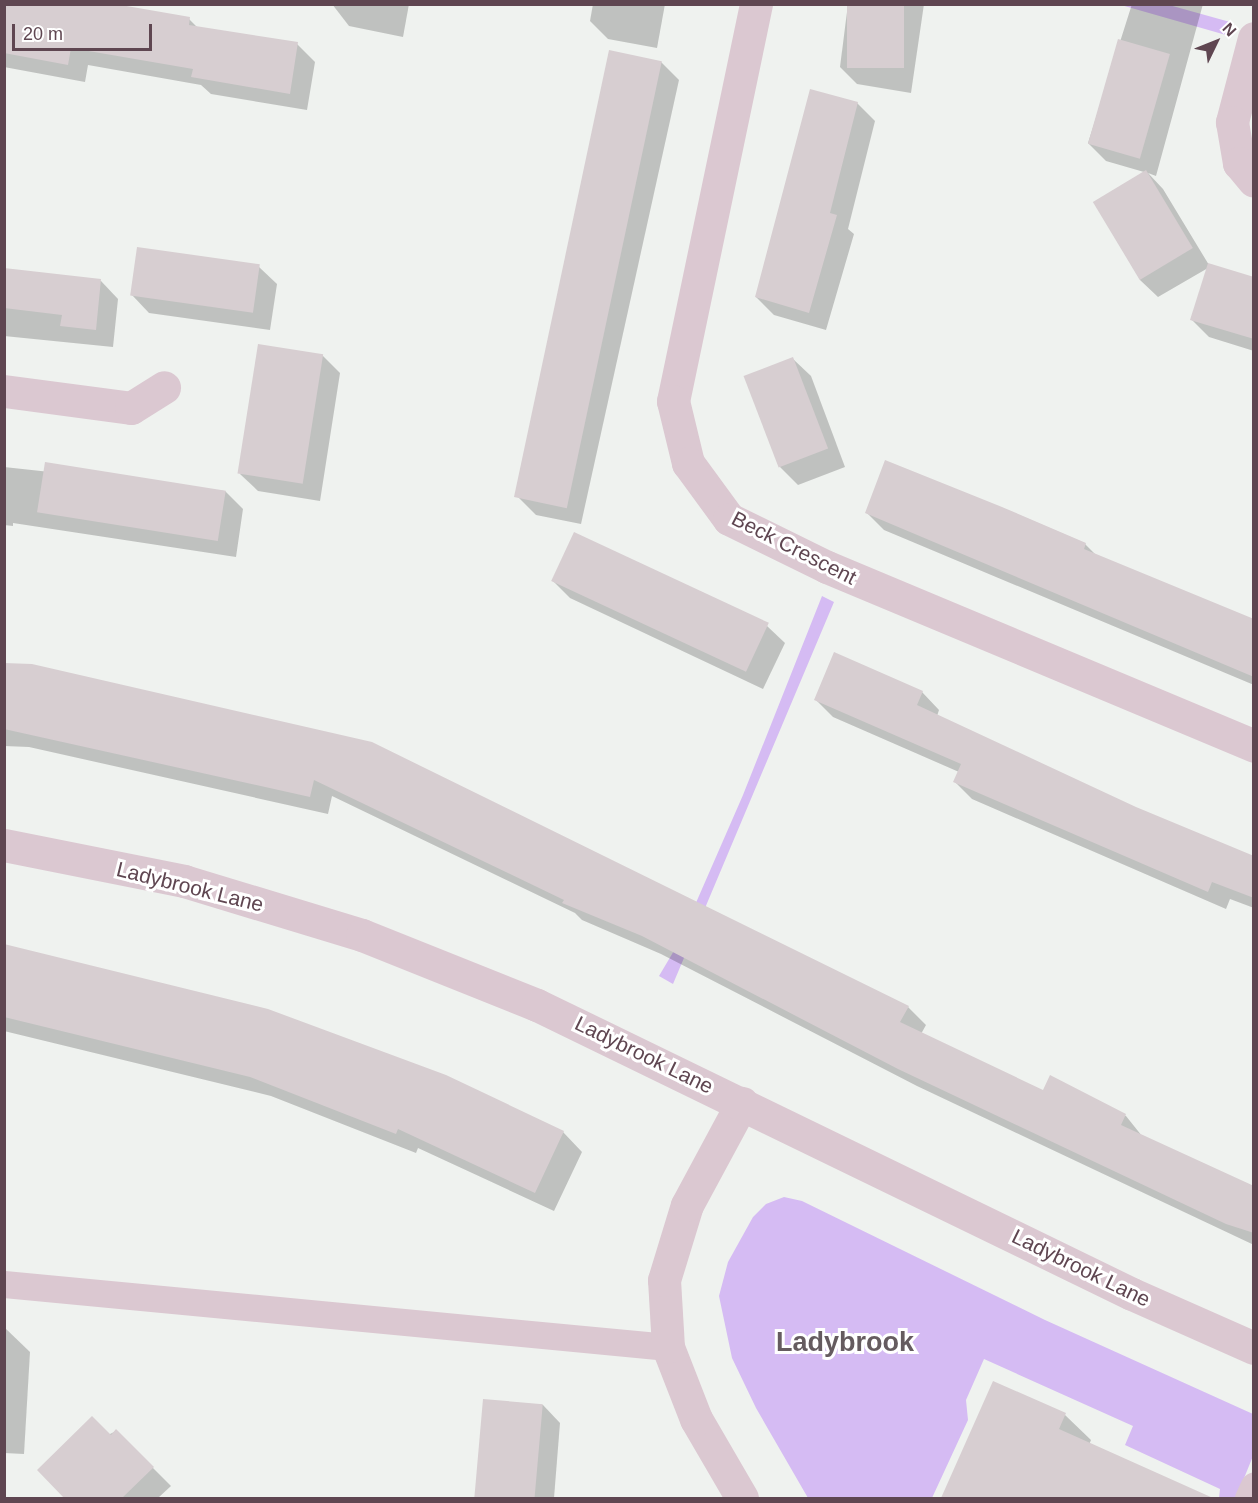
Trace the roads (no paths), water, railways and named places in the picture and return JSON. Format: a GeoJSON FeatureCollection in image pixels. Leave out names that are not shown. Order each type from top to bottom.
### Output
{"type":"FeatureCollection","features":[{"type":"Feature","properties":{"kind":"street","name":"Beck Crescent"},"geometry":{"type":"LineString","coordinates":[[756,4],[673,402],[688,463],[729,519],[827,567],[1254,746]]}},
{"type":"Feature","properties":{"kind":"street"},"geometry":{"type":"LineString","coordinates":[[1254,38],[1232,122],[1239,163],[1254,182]]}},
{"type":"Feature","properties":{"kind":"street"},"geometry":{"type":"LineString","coordinates":[[4,391],[131,408],[164,387]]}},
{"type":"Feature","properties":{"kind":"street","name":"Ladybrook Lane"},"geometry":{"type":"LineString","coordinates":[[4,845],[184,881],[362,935],[537,1005],[1132,1294],[1254,1348]]}},
{"type":"Feature","properties":{"kind":"street"},"geometry":{"type":"LineString","coordinates":[[734,1496],[696,1419],[668,1347],[664,1280],[687,1205],[742,1103]]}},
{"type":"Feature","properties":{"kind":"lane"},"geometry":{"type":"LineString","coordinates":[[4,1284],[668,1347]]}},
{"type":"Feature","properties":{"kind":"lane"},"geometry":{"type":"LineString","coordinates":[[1248,1498],[1254,1485]]}},
{"type":"Feature","properties":{"kind":"district","name":"Ladybrook"},"geometry":{"type":"Point","coordinates":[845,1343]}}]}
